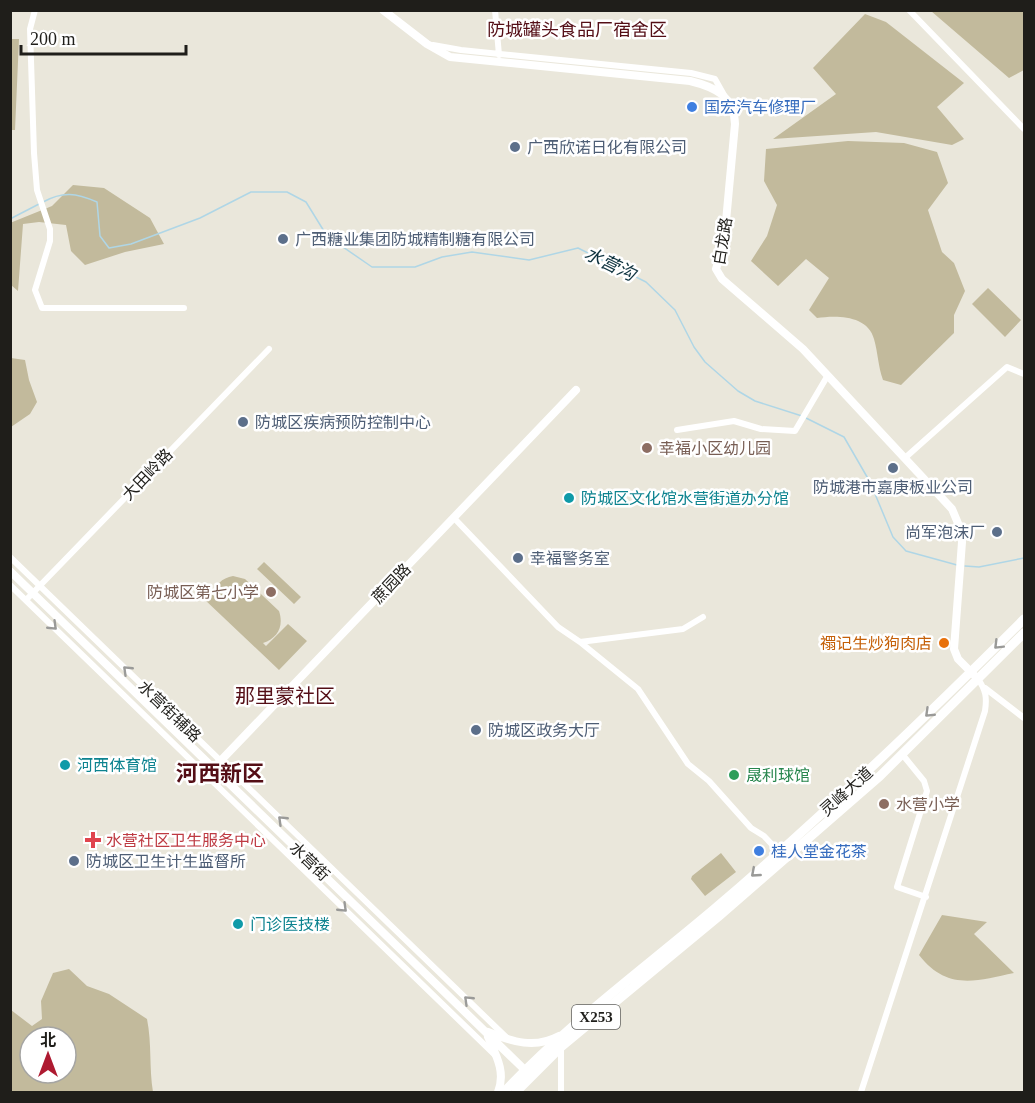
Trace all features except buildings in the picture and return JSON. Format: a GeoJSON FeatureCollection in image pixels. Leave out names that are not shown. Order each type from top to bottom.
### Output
{"type":"FeatureCollection","features":[{"type":"Feature","properties":{"kind":"main road","name":"灵峰大道"},"geometry":{"type":"LineString","coordinates":[[661,958],[727,910],[902,754],[1024,619]]}},
{"type":"Feature","properties":{"kind":"main road","name":"灵峰大道"},"geometry":{"type":"LineString","coordinates":[[661,958],[1024,633]]}},
{"type":"Feature","properties":{"kind":"main road","name":"X253"},"geometry":{"type":"LineString","coordinates":[[516,1092],[528,1073],[565,1032],[661,958]]}},
{"type":"Feature","properties":{"kind":"main road","name":"X253"},"geometry":{"type":"LineString","coordinates":[[504,1092],[561,1047],[661,958]]}},
{"type":"Feature","properties":{"kind":"street"},"geometry":{"type":"LineString","coordinates":[[35,10],[30,29],[38,190],[50,241],[35,290],[42,308],[184,308]]}},
{"type":"Feature","properties":{"kind":"street","name":"白龙路"},"geometry":{"type":"LineString","coordinates":[[382,10],[427,44],[450,57],[499,58],[690,81],[711,86],[724,95],[732,108],[735,124],[724,243],[716,269],[722,279],[803,349],[952,509],[960,528],[962,550],[954,648],[958,659],[974,676]]}},
{"type":"Feature","properties":{"kind":"street"},"geometry":{"type":"LineString","coordinates":[[495,10],[499,58]]}},
{"type":"Feature","properties":{"kind":"street"},"geometry":{"type":"LineString","coordinates":[[909,10],[1024,129]]}},
{"type":"Feature","properties":{"kind":"street","name":"大田岭路"},"geometry":{"type":"LineString","coordinates":[[26,600],[269,349]]}},
{"type":"Feature","properties":{"kind":"street"},"geometry":{"type":"LineString","coordinates":[[906,457],[1007,367],[1024,374]]}},
{"type":"Feature","properties":{"kind":"street"},"geometry":{"type":"LineString","coordinates":[[677,430],[734,421],[761,429],[795,431],[828,375]]}},
{"type":"Feature","properties":{"kind":"street","name":"蔗园路"},"geometry":{"type":"LineString","coordinates":[[207,776],[576,390]]}},
{"type":"Feature","properties":{"kind":"street"},"geometry":{"type":"LineString","coordinates":[[454,518],[558,627],[638,689],[688,764],[709,781],[751,828],[764,836],[779,852]]}},
{"type":"Feature","properties":{"kind":"street","name":"水营街辅路"},"geometry":{"type":"LineString","coordinates":[[10,557],[510,1040]]}},
{"type":"Feature","properties":{"kind":"street","name":"水营街"},"geometry":{"type":"LineString","coordinates":[[10,571],[528,1073]]}},
{"type":"Feature","properties":{"kind":"street","name":"水营街辅路"},"geometry":{"type":"LineString","coordinates":[[10,585],[496,1056]]}},
{"type":"Feature","properties":{"kind":"street"},"geometry":{"type":"LineString","coordinates":[[580,642],[683,629],[703,617]]}},
{"type":"Feature","properties":{"kind":"street"},"geometry":{"type":"LineString","coordinates":[[974,676],[985,688],[1024,718]]}},
{"type":"Feature","properties":{"kind":"street"},"geometry":{"type":"LineString","coordinates":[[861,1092],[985,711],[987,698],[985,688]]}},
{"type":"Feature","properties":{"kind":"street"},"geometry":{"type":"LineString","coordinates":[[902,754],[924,782],[927,791],[897,887],[926,897]]}},
{"type":"Feature","properties":{"kind":"street"},"geometry":{"type":"LineString","coordinates":[[485,1031],[510,1040],[540,1044],[565,1032]]}},
{"type":"Feature","properties":{"kind":"street"},"geometry":{"type":"LineString","coordinates":[[485,1031],[502,1076],[498,1092]]}},
{"type":"Feature","properties":{"kind":"street"},"geometry":{"type":"LineString","coordinates":[[561,1047],[561,1092]]}},
{"type":"Feature","properties":{"kind":"shaded area"},"geometry":{"type":"Polygon","coordinates":[[[931,11],[1024,11],[1024,70],[1009,78],[931,11]]]}},
{"type":"Feature","properties":{"kind":"shaded area"},"geometry":{"type":"Polygon","coordinates":[[[865,14],[886,22],[964,83],[937,107],[964,139],[952,145],[876,132],[773,139],[836,94],[813,68],[865,14]]]}},
{"type":"Feature","properties":{"kind":"shaded area"},"geometry":{"type":"Polygon","coordinates":[[[11,39],[19,39],[15,130],[10,130],[11,39]]]}},
{"type":"Feature","properties":{"kind":"shaded area"},"geometry":{"type":"Polygon","coordinates":[[[848,141],[904,143],[937,152],[948,183],[928,210],[942,252],[954,263],[965,291],[954,315],[954,333],[901,385],[883,380],[874,339],[871,331],[865,325],[850,318],[817,318],[809,310],[829,278],[806,259],[778,286],[751,261],[767,236],[777,205],[764,181],[766,149],[848,141]]]}},
{"type":"Feature","properties":{"kind":"shaded area"},"geometry":{"type":"Polygon","coordinates":[[[73,185],[104,188],[150,218],[164,244],[125,252],[85,265],[71,251],[66,225],[39,222],[23,224],[18,291],[11,285],[10,223],[52,206],[73,185]]]}},
{"type":"Feature","properties":{"kind":"shaded area"},"geometry":{"type":"Polygon","coordinates":[[[988,288],[1021,320],[1005,337],[972,304],[988,288]]]}},
{"type":"Feature","properties":{"kind":"shaded area"},"geometry":{"type":"Polygon","coordinates":[[[11,358],[25,360],[37,402],[30,414],[11,427],[11,358]]]}},
{"type":"Feature","properties":{"kind":"shaded area"},"geometry":{"type":"Polygon","coordinates":[[[264,562],[301,597],[294,604],[257,569],[264,562]]]}},
{"type":"Feature","properties":{"kind":"shaded area"},"geometry":{"type":"Polygon","coordinates":[[[233,576],[245,579],[279,611],[280,626],[273,638],[263,643],[266,646],[288,624],[307,641],[279,670],[204,599],[210,593],[214,596],[219,583],[233,576]]]}},
{"type":"Feature","properties":{"kind":"shaded area"},"geometry":{"type":"Polygon","coordinates":[[[721,853],[736,872],[705,896],[691,879],[692,876],[721,853]]]}},
{"type":"Feature","properties":{"kind":"shaded area"},"geometry":{"type":"Polygon","coordinates":[[[942,915],[987,922],[974,934],[1014,973],[987,979],[951,979],[930,966],[919,955],[942,915]]]}},
{"type":"Feature","properties":{"kind":"shaded area"},"geometry":{"type":"Polygon","coordinates":[[[69,969],[87,986],[109,994],[147,1019],[153,1092],[11,1092],[11,1010],[31,1025],[18,1025],[18,1085],[78,1085],[78,1025],[33,1025],[42,1019],[41,1001],[53,973],[69,969]]]}},
{"type":"Feature","properties":{"kind":"waterway","name":"水营沟"},"geometry":{"type":"LineString","coordinates":[[43,202],[70,194],[97,202],[100,236],[109,248],[131,244],[200,218],[251,192],[287,192],[306,202],[327,236],[372,267],[415,267],[442,257],[472,252],[529,260],[578,248],[646,282],[675,310],[694,347],[705,362],[738,391],[755,401],[802,416]]}},
{"type":"Feature","properties":{"kind":"waterway","name":"水营沟"},"geometry":{"type":"LineString","coordinates":[[10,219],[39,204]]}},
{"type":"Feature","properties":{"kind":"waterway","name":"水营沟"},"geometry":{"type":"LineString","coordinates":[[806,418],[844,437],[870,482],[893,537],[906,551],[957,565]]}},
{"type":"Feature","properties":{"kind":"waterway","name":"水营沟"},"geometry":{"type":"LineString","coordinates":[[965,566],[979,567],[1024,558]]}},
{"type":"Feature","properties":{"kind":"place","name":"国宏汽车修理厂"},"geometry":{"type":"Point","coordinates":[692,107]}},
{"type":"Feature","properties":{"kind":"place","name":"广西欣诺日化有限公司"},"geometry":{"type":"Point","coordinates":[515,147]}},
{"type":"Feature","properties":{"kind":"place","name":"广西糖业集团防城精制糖有限公司"},"geometry":{"type":"Point","coordinates":[283,239]}},
{"type":"Feature","properties":{"kind":"place","name":"防城区疾病预防控制中心"},"geometry":{"type":"Point","coordinates":[243,422]}},
{"type":"Feature","properties":{"kind":"place","name":"幸福小区幼儿园"},"geometry":{"type":"Point","coordinates":[647,448]}},
{"type":"Feature","properties":{"kind":"place","name":"防城港市嘉庚板业公司"},"geometry":{"type":"Point","coordinates":[893,468]}},
{"type":"Feature","properties":{"kind":"place","name":"防城区文化馆水营街道办分馆"},"geometry":{"type":"Point","coordinates":[569,498]}},
{"type":"Feature","properties":{"kind":"place","name":"尚军泡沫厂"},"geometry":{"type":"Point","coordinates":[997,532]}},
{"type":"Feature","properties":{"kind":"place","name":"幸福警务室"},"geometry":{"type":"Point","coordinates":[518,558]}},
{"type":"Feature","properties":{"kind":"place","name":"防城区第七小学"},"geometry":{"type":"Point","coordinates":[271,592]}},
{"type":"Feature","properties":{"kind":"place","name":"禤记生炒狗肉店"},"geometry":{"type":"Point","coordinates":[944,643]}},
{"type":"Feature","properties":{"kind":"place","name":"防城区政务大厅"},"geometry":{"type":"Point","coordinates":[476,730]}},
{"type":"Feature","properties":{"kind":"place","name":"河西体育馆"},"geometry":{"type":"Point","coordinates":[65,765]}},
{"type":"Feature","properties":{"kind":"place","name":"晟利球馆"},"geometry":{"type":"Point","coordinates":[734,775]}},
{"type":"Feature","properties":{"kind":"place","name":"水营小学"},"geometry":{"type":"Point","coordinates":[884,804]}},
{"type":"Feature","properties":{"kind":"place","name":"水营社区卫生服务中心"},"geometry":{"type":"Point","coordinates":[93,840]}},
{"type":"Feature","properties":{"kind":"place","name":"桂人堂金花茶"},"geometry":{"type":"Point","coordinates":[759,851]}},
{"type":"Feature","properties":{"kind":"place","name":"防城区卫生计生监督所"},"geometry":{"type":"Point","coordinates":[74,861]}},
{"type":"Feature","properties":{"kind":"place","name":"门诊医技楼"},"geometry":{"type":"Point","coordinates":[238,924]}},
{"type":"Feature","properties":{"kind":"district","name":"防城罐头食品厂宿舍区"},"geometry":{"type":"Point","coordinates":[577,30]}},
{"type":"Feature","properties":{"kind":"district","name":"那里蒙社区"},"geometry":{"type":"Point","coordinates":[285,696]}},
{"type":"Feature","properties":{"kind":"district","name":"河西新区"},"geometry":{"type":"Point","coordinates":[220,773]}}]}
